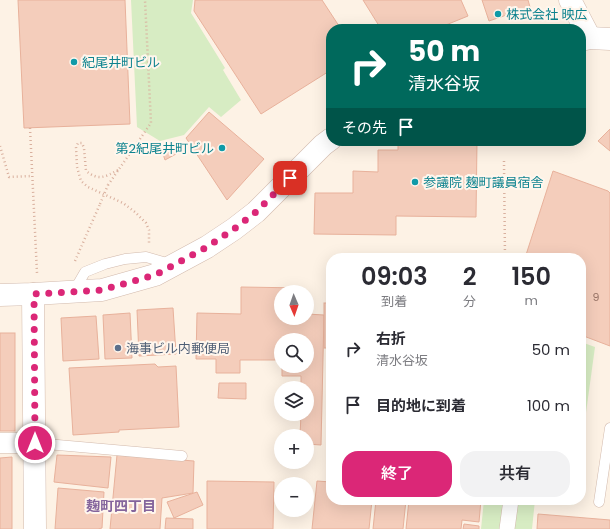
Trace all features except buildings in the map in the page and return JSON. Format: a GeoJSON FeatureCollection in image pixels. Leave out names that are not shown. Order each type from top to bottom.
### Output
{"type":"FeatureCollection","features":[{"type":"Feature","properties":{"kind":"street"},"geometry":{"type":"LineString","coordinates":[[570,0],[585,24]]}},
{"type":"Feature","properties":{"kind":"street"},"geometry":{"type":"LineString","coordinates":[[586,26],[594,39]]}},
{"type":"Feature","properties":{"kind":"street"},"geometry":{"type":"LineString","coordinates":[[0,295],[35,284],[74,291],[102,290],[155,275],[207,247],[234,229],[256,212],[326,144]]}},
{"type":"Feature","properties":{"kind":"street"},"geometry":{"type":"LineString","coordinates":[[35,284],[35,529]]}},
{"type":"Feature","properties":{"kind":"street"},"geometry":{"type":"LineString","coordinates":[[0,443],[35,443]]}},
{"type":"Feature","properties":{"kind":"street"},"geometry":{"type":"LineString","coordinates":[[507,529],[510,505]]}},
{"type":"Feature","properties":{"kind":"lane"},"geometry":{"type":"LineString","coordinates":[[74,291],[86,272],[105,264],[125,259],[146,257],[173,265]]}},
{"type":"Feature","properties":{"kind":"lane"},"geometry":{"type":"LineString","coordinates":[[599,502],[608,456],[610,428]]}},
{"type":"Feature","properties":{"kind":"lane"},"geometry":{"type":"LineString","coordinates":[[35,443],[182,456]]}},
{"type":"Feature","properties":{"kind":"path"},"geometry":{"type":"LineString","coordinates":[[73,265],[108,185],[151,123],[145,0]]}},
{"type":"Feature","properties":{"kind":"path"},"geometry":{"type":"LineString","coordinates":[[30,128],[35,284]]}},
{"type":"Feature","properties":{"kind":"path"},"geometry":{"type":"LineString","coordinates":[[118,170],[100,178],[93,176],[86,171],[84,148],[82,144],[78,143],[76,147],[77,167],[81,181],[88,187],[123,203],[146,222],[149,230],[149,244],[146,257]]}},
{"type":"Feature","properties":{"kind":"path"},"geometry":{"type":"LineString","coordinates":[[0,146],[9,177],[32,176]]}},
{"type":"Feature","properties":{"kind":"path"},"geometry":{"type":"LineString","coordinates":[[504,161],[506,253]]}},
{"type":"Feature","properties":{"kind":"green space"},"geometry":{"type":"Polygon","coordinates":[[[131,0],[193,0],[191,13],[225,68],[223,70],[241,100],[221,117],[209,107],[184,135],[160,141],[137,127],[131,0]]]}},
{"type":"Feature","properties":{"kind":"green space"},"geometry":{"type":"Polygon","coordinates":[[[586,344],[595,347],[586,413],[586,344]]]}},
{"type":"Feature","properties":{"kind":"green space"},"geometry":{"type":"Polygon","coordinates":[[[483,505],[534,505],[532,529],[481,529],[483,505]]]}},
{"type":"Feature","properties":{"kind":"place","name":"株式会社 映広"},"geometry":{"type":"Point","coordinates":[498,14]}},
{"type":"Feature","properties":{"kind":"place","name":"紀尾井町ビル"},"geometry":{"type":"Point","coordinates":[74,62]}},
{"type":"Feature","properties":{"kind":"place","name":"第2紀尾井町ビル"},"geometry":{"type":"Point","coordinates":[222,148]}},
{"type":"Feature","properties":{"kind":"place","name":"参議院 麹町議員宿舎"},"geometry":{"type":"Point","coordinates":[415,182]}},
{"type":"Feature","properties":{"kind":"place","name":"海事ビル内郵便局"},"geometry":{"type":"Point","coordinates":[118,348]}},
{"type":"Feature","properties":{"kind":"district","name":"麹町四丁目"},"geometry":{"type":"Point","coordinates":[121,506]}},
{"type":"Feature","properties":{"kind":"route"},"geometry":{"type":"LineString","coordinates":[[35,443],[34,294],[102,290],[155,275],[207,247],[234,229],[256,212],[290,178]]}}]}
